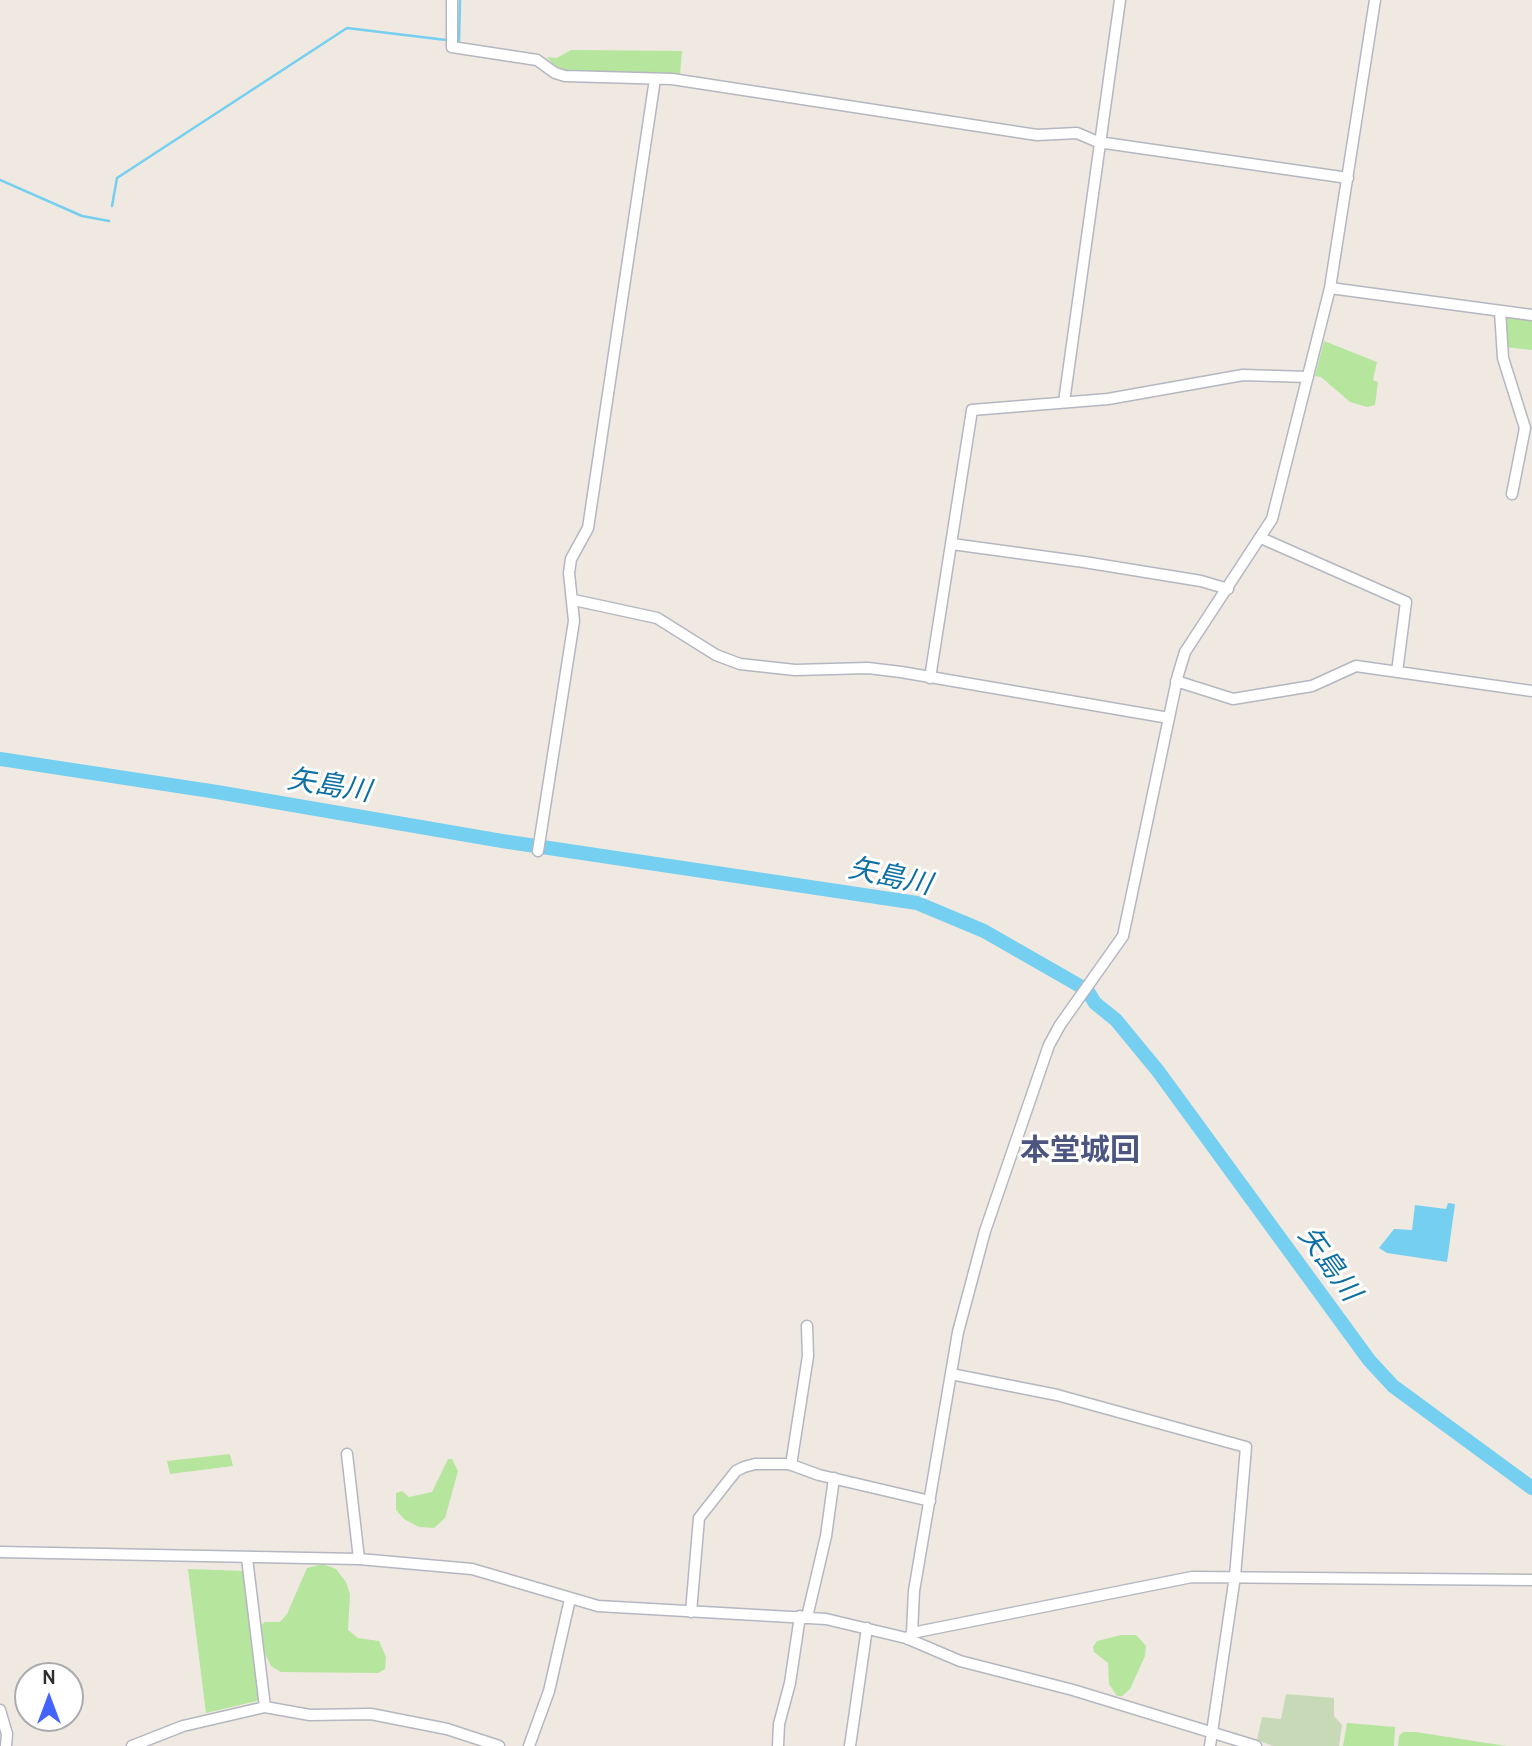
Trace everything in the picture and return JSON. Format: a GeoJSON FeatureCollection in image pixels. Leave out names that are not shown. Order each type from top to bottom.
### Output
{"type":"FeatureCollection","features":[{"type":"Feature","properties":{"kind":"street"},"geometry":{"type":"LineString","coordinates":[[452,0],[453,47],[537,60],[555,73],[565,76],[672,79],[1037,135],[1077,133],[1098,142],[1348,178]]}},
{"type":"Feature","properties":{"kind":"street"},"geometry":{"type":"LineString","coordinates":[[1065,402],[1098,142],[1120,0]]}},
{"type":"Feature","properties":{"kind":"street"},"geometry":{"type":"LineString","coordinates":[[910,1636],[914,1591],[951,1374],[967,1292],[985,1231],[1049,1045],[1123,936],[1176,681],[1196,633],[1228,589],[1272,519],[1330,288],[1375,0]]}},
{"type":"Feature","properties":{"kind":"street"},"geometry":{"type":"LineString","coordinates":[[538,851],[573,629],[574,600],[569,573],[571,559],[588,528],[655,79]]}},
{"type":"Feature","properties":{"kind":"street"},"geometry":{"type":"LineString","coordinates":[[1330,288],[1532,316]]}},
{"type":"Feature","properties":{"kind":"street"},"geometry":{"type":"LineString","coordinates":[[1500,312],[1503,358],[1525,428],[1512,494]]}},
{"type":"Feature","properties":{"kind":"street"},"geometry":{"type":"LineString","coordinates":[[930,678],[972,410],[1108,398],[1243,375],[1308,377]]}},
{"type":"Feature","properties":{"kind":"street"},"geometry":{"type":"LineString","coordinates":[[1261,538],[1406,602],[1398,672]]}},
{"type":"Feature","properties":{"kind":"street"},"geometry":{"type":"LineString","coordinates":[[952,544],[1097,564],[1201,581],[1228,589]]}},
{"type":"Feature","properties":{"kind":"street"},"geometry":{"type":"LineString","coordinates":[[574,600],[657,618],[727,661],[795,670],[868,668],[1169,718]]}},
{"type":"Feature","properties":{"kind":"street"},"geometry":{"type":"LineString","coordinates":[[1176,681],[1233,699],[1312,687],[1356,666],[1532,691]]}},
{"type":"Feature","properties":{"kind":"street"},"geometry":{"type":"LineString","coordinates":[[791,1465],[808,1356],[807,1326]]}},
{"type":"Feature","properties":{"kind":"street"},"geometry":{"type":"LineString","coordinates":[[951,1374],[1057,1395],[1246,1447],[1235,1576],[1210,1746]]}},
{"type":"Feature","properties":{"kind":"street"},"geometry":{"type":"LineString","coordinates":[[347,1454],[359,1559]]}},
{"type":"Feature","properties":{"kind":"street"},"geometry":{"type":"LineString","coordinates":[[691,1612],[699,1518],[736,1471],[755,1464],[791,1465],[930,1502]]}},
{"type":"Feature","properties":{"kind":"street"},"geometry":{"type":"LineString","coordinates":[[778,1746],[779,1724],[826,1536],[834,1478]]}},
{"type":"Feature","properties":{"kind":"street"},"geometry":{"type":"LineString","coordinates":[[0,1552],[359,1559],[472,1569],[598,1606],[804,1616],[910,1636],[960,1661],[1073,1690],[1256,1746]]}},
{"type":"Feature","properties":{"kind":"street"},"geometry":{"type":"LineString","coordinates":[[247,1558],[265,1707]]}},
{"type":"Feature","properties":{"kind":"street"},"geometry":{"type":"LineString","coordinates":[[910,1636],[1192,1577],[1532,1580]]}},
{"type":"Feature","properties":{"kind":"street"},"geometry":{"type":"LineString","coordinates":[[529,1746],[549,1691],[570,1599]]}},
{"type":"Feature","properties":{"kind":"street"},"geometry":{"type":"LineString","coordinates":[[850,1746],[867,1628]]}},
{"type":"Feature","properties":{"kind":"street"},"geometry":{"type":"LineString","coordinates":[[132,1746],[183,1726],[265,1707],[310,1715],[371,1714],[447,1729],[499,1746]]}},
{"type":"Feature","properties":{"kind":"street"},"geometry":{"type":"LineString","coordinates":[[0,1710],[7,1734],[6,1746]]}},
{"type":"Feature","properties":{"kind":"green space"},"geometry":{"type":"Polygon","coordinates":[[[571,50],[682,51],[680,75],[567,71],[554,65],[547,57],[557,58],[571,50]]]}},
{"type":"Feature","properties":{"kind":"green space"},"geometry":{"type":"Polygon","coordinates":[[[1510,317],[1532,320],[1532,350],[1505,347],[1504,320],[1510,317]]]}},
{"type":"Feature","properties":{"kind":"green space"},"geometry":{"type":"Polygon","coordinates":[[[1324,341],[1377,362],[1373,380],[1378,382],[1375,405],[1367,407],[1350,402],[1321,377],[1315,376],[1324,341]]]}},
{"type":"Feature","properties":{"kind":"green space"},"geometry":{"type":"Polygon","coordinates":[[[230,1454],[233,1466],[170,1474],[167,1461],[230,1454]]]}},
{"type":"Feature","properties":{"kind":"green space"},"geometry":{"type":"Polygon","coordinates":[[[448,1459],[452,1459],[458,1471],[445,1518],[434,1528],[419,1527],[404,1519],[396,1510],[396,1493],[402,1491],[409,1497],[432,1492],[448,1459]]]}},
{"type":"Feature","properties":{"kind":"green space"},"geometry":{"type":"Polygon","coordinates":[[[323,1564],[336,1569],[346,1582],[350,1594],[348,1630],[358,1638],[379,1641],[386,1657],[385,1669],[378,1673],[281,1672],[271,1666],[261,1646],[258,1628],[265,1622],[280,1622],[287,1614],[307,1568],[323,1564]]]}},
{"type":"Feature","properties":{"kind":"green space"},"geometry":{"type":"Polygon","coordinates":[[[188,1569],[244,1571],[261,1700],[206,1713],[188,1569]]]}},
{"type":"Feature","properties":{"kind":"green space"},"geometry":{"type":"Polygon","coordinates":[[[1121,1635],[1136,1635],[1146,1646],[1145,1656],[1130,1689],[1122,1696],[1117,1696],[1109,1684],[1108,1663],[1094,1652],[1093,1647],[1097,1641],[1121,1635]]]}},
{"type":"Feature","properties":{"kind":"green space"},"geometry":{"type":"Polygon","coordinates":[[[1286,1694],[1334,1698],[1334,1716],[1342,1725],[1339,1746],[1273,1746],[1257,1740],[1262,1717],[1281,1719],[1286,1694]]]}},
{"type":"Feature","properties":{"kind":"green space"},"geometry":{"type":"Polygon","coordinates":[[[1347,1723],[1395,1727],[1394,1746],[1343,1746],[1347,1723]]]}},
{"type":"Feature","properties":{"kind":"green space"},"geometry":{"type":"Polygon","coordinates":[[[1403,1732],[1506,1746],[1398,1746],[1399,1736],[1403,1732]]]}},
{"type":"Feature","properties":{"kind":"water"},"geometry":{"type":"Polygon","coordinates":[[[1448,1203],[1455,1204],[1447,1262],[1387,1253],[1379,1248],[1394,1229],[1412,1230],[1415,1205],[1446,1209],[1448,1203]]]}},
{"type":"Feature","properties":{"kind":"waterway"},"geometry":{"type":"LineString","coordinates":[[459,42],[460,0]]}},
{"type":"Feature","properties":{"kind":"waterway"},"geometry":{"type":"LineString","coordinates":[[112,206],[117,178],[347,28],[446,40]]}},
{"type":"Feature","properties":{"kind":"waterway"},"geometry":{"type":"LineString","coordinates":[[0,180],[82,216],[109,221]]}},
{"type":"Feature","properties":{"kind":"waterway","name":"矢島川"},"geometry":{"type":"LineString","coordinates":[[0,759],[217,792],[502,841],[917,903],[984,931],[1087,990],[1095,1003],[1116,1020],[1158,1071],[1369,1360],[1393,1386],[1532,1488]]}},
{"type":"Feature","properties":{"kind":"district","name":"本堂城回"},"geometry":{"type":"Point","coordinates":[1080,1151]}}]}
